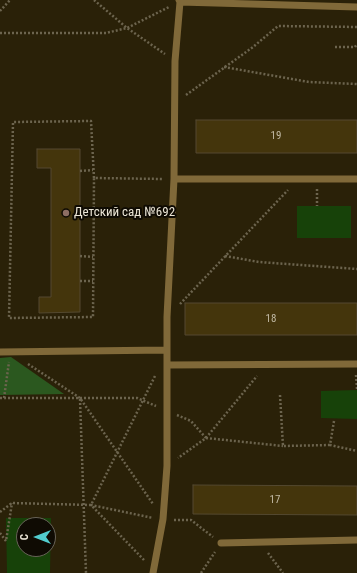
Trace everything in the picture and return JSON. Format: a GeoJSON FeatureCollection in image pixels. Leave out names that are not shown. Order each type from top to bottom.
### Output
{"type":"FeatureCollection","features":[{"type":"Feature","properties":{"kind":"lane"},"geometry":{"type":"LineString","coordinates":[[153,572],[163,519],[167,466],[167,317],[174,179],[175,61],[180,1],[357,7]]}},
{"type":"Feature","properties":{"kind":"lane"},"geometry":{"type":"LineString","coordinates":[[174,179],[357,179]]}},
{"type":"Feature","properties":{"kind":"lane"},"geometry":{"type":"LineString","coordinates":[[0,352],[167,350]]}},
{"type":"Feature","properties":{"kind":"lane"},"geometry":{"type":"LineString","coordinates":[[167,365],[357,364]]}},
{"type":"Feature","properties":{"kind":"lane"},"geometry":{"type":"LineString","coordinates":[[221,543],[357,540]]}},
{"type":"Feature","properties":{"kind":"path"},"geometry":{"type":"LineString","coordinates":[[0,11],[10,0]]}},
{"type":"Feature","properties":{"kind":"path"},"geometry":{"type":"LineString","coordinates":[[94,0],[127,28],[175,61]]}},
{"type":"Feature","properties":{"kind":"path"},"geometry":{"type":"LineString","coordinates":[[0,33],[106,33],[127,28],[180,1]]}},
{"type":"Feature","properties":{"kind":"path"},"geometry":{"type":"LineString","coordinates":[[174,104],[253,47],[278,26],[357,27]]}},
{"type":"Feature","properties":{"kind":"path"},"geometry":{"type":"LineString","coordinates":[[335,47],[355,47],[357,44]]}},
{"type":"Feature","properties":{"kind":"path"},"geometry":{"type":"LineString","coordinates":[[224,67],[310,82],[357,84]]}},
{"type":"Feature","properties":{"kind":"path"},"geometry":{"type":"LineString","coordinates":[[91,121],[94,170],[93,317],[9,318],[13,122],[91,121]]}},
{"type":"Feature","properties":{"kind":"path"},"geometry":{"type":"LineString","coordinates":[[80,171],[94,170]]}},
{"type":"Feature","properties":{"kind":"path"},"geometry":{"type":"LineString","coordinates":[[94,178],[174,179]]}},
{"type":"Feature","properties":{"kind":"path"},"geometry":{"type":"LineString","coordinates":[[167,317],[299,179]]}},
{"type":"Feature","properties":{"kind":"path"},"geometry":{"type":"LineString","coordinates":[[316,179],[317,206]]}},
{"type":"Feature","properties":{"kind":"path"},"geometry":{"type":"LineString","coordinates":[[80,256],[94,257]]}},
{"type":"Feature","properties":{"kind":"path"},"geometry":{"type":"LineString","coordinates":[[225,256],[259,262],[357,268]]}},
{"type":"Feature","properties":{"kind":"path"},"geometry":{"type":"LineString","coordinates":[[80,281],[94,281]]}},
{"type":"Feature","properties":{"kind":"path"},"geometry":{"type":"LineString","coordinates":[[4,398],[11,352],[80,398],[163,519]]}},
{"type":"Feature","properties":{"kind":"path"},"geometry":{"type":"LineString","coordinates":[[167,466],[206,438],[266,365]]}},
{"type":"Feature","properties":{"kind":"path"},"geometry":{"type":"LineString","coordinates":[[91,505],[157,370]]}},
{"type":"Feature","properties":{"kind":"path"},"geometry":{"type":"LineString","coordinates":[[280,394],[282,446]]}},
{"type":"Feature","properties":{"kind":"path"},"geometry":{"type":"LineString","coordinates":[[0,398],[137,398],[191,421],[206,438],[282,446],[330,445],[357,451]]}},
{"type":"Feature","properties":{"kind":"path"},"geometry":{"type":"LineString","coordinates":[[80,398],[85,505],[86,573]]}},
{"type":"Feature","properties":{"kind":"path"},"geometry":{"type":"LineString","coordinates":[[330,445],[334,421]]}},
{"type":"Feature","properties":{"kind":"path"},"geometry":{"type":"LineString","coordinates":[[0,534],[6,541],[12,503]]}},
{"type":"Feature","properties":{"kind":"path"},"geometry":{"type":"LineString","coordinates":[[0,512],[12,503],[91,505],[163,519],[191,520],[221,543],[201,573]]}},
{"type":"Feature","properties":{"kind":"path"},"geometry":{"type":"LineString","coordinates":[[91,505],[153,572]]}},
{"type":"Feature","properties":{"kind":"path"},"geometry":{"type":"LineString","coordinates":[[259,542],[283,573]]}},
{"type":"Feature","properties":{"kind":"green space"},"geometry":{"type":"Polygon","coordinates":[[[297,206],[351,206],[351,238],[297,238],[297,206]]]}},
{"type":"Feature","properties":{"kind":"green space"},"geometry":{"type":"Polygon","coordinates":[[[11,357],[64,394],[0,395],[0,358],[11,357]]]}},
{"type":"Feature","properties":{"kind":"green space"},"geometry":{"type":"Polygon","coordinates":[[[357,390],[357,419],[321,418],[321,391],[357,390]]]}},
{"type":"Feature","properties":{"kind":"green space"},"geometry":{"type":"Polygon","coordinates":[[[6,518],[16,518],[16,557],[50,557],[50,573],[7,573],[6,518]]]}},
{"type":"Feature","properties":{"kind":"building"},"geometry":{"type":"Polygon","coordinates":[[[196,120],[357,120],[357,153],[196,153],[196,120]]]}},
{"type":"Feature","properties":{"kind":"building","name":"Детский сад №692"},"geometry":{"type":"Polygon","coordinates":[[[37,149],[80,149],[80,312],[39,313],[39,297],[51,297],[51,168],[37,168],[37,149]]]}},
{"type":"Feature","properties":{"kind":"building"},"geometry":{"type":"Polygon","coordinates":[[[185,303],[357,303],[357,335],[185,335],[185,303]]]}},
{"type":"Feature","properties":{"kind":"building"},"geometry":{"type":"Polygon","coordinates":[[[193,485],[357,486],[357,515],[193,514],[193,485]]]}},
{"type":"Feature","properties":{"kind":"place","name":"Детский сад №692"},"geometry":{"type":"Point","coordinates":[66,213]}}]}
